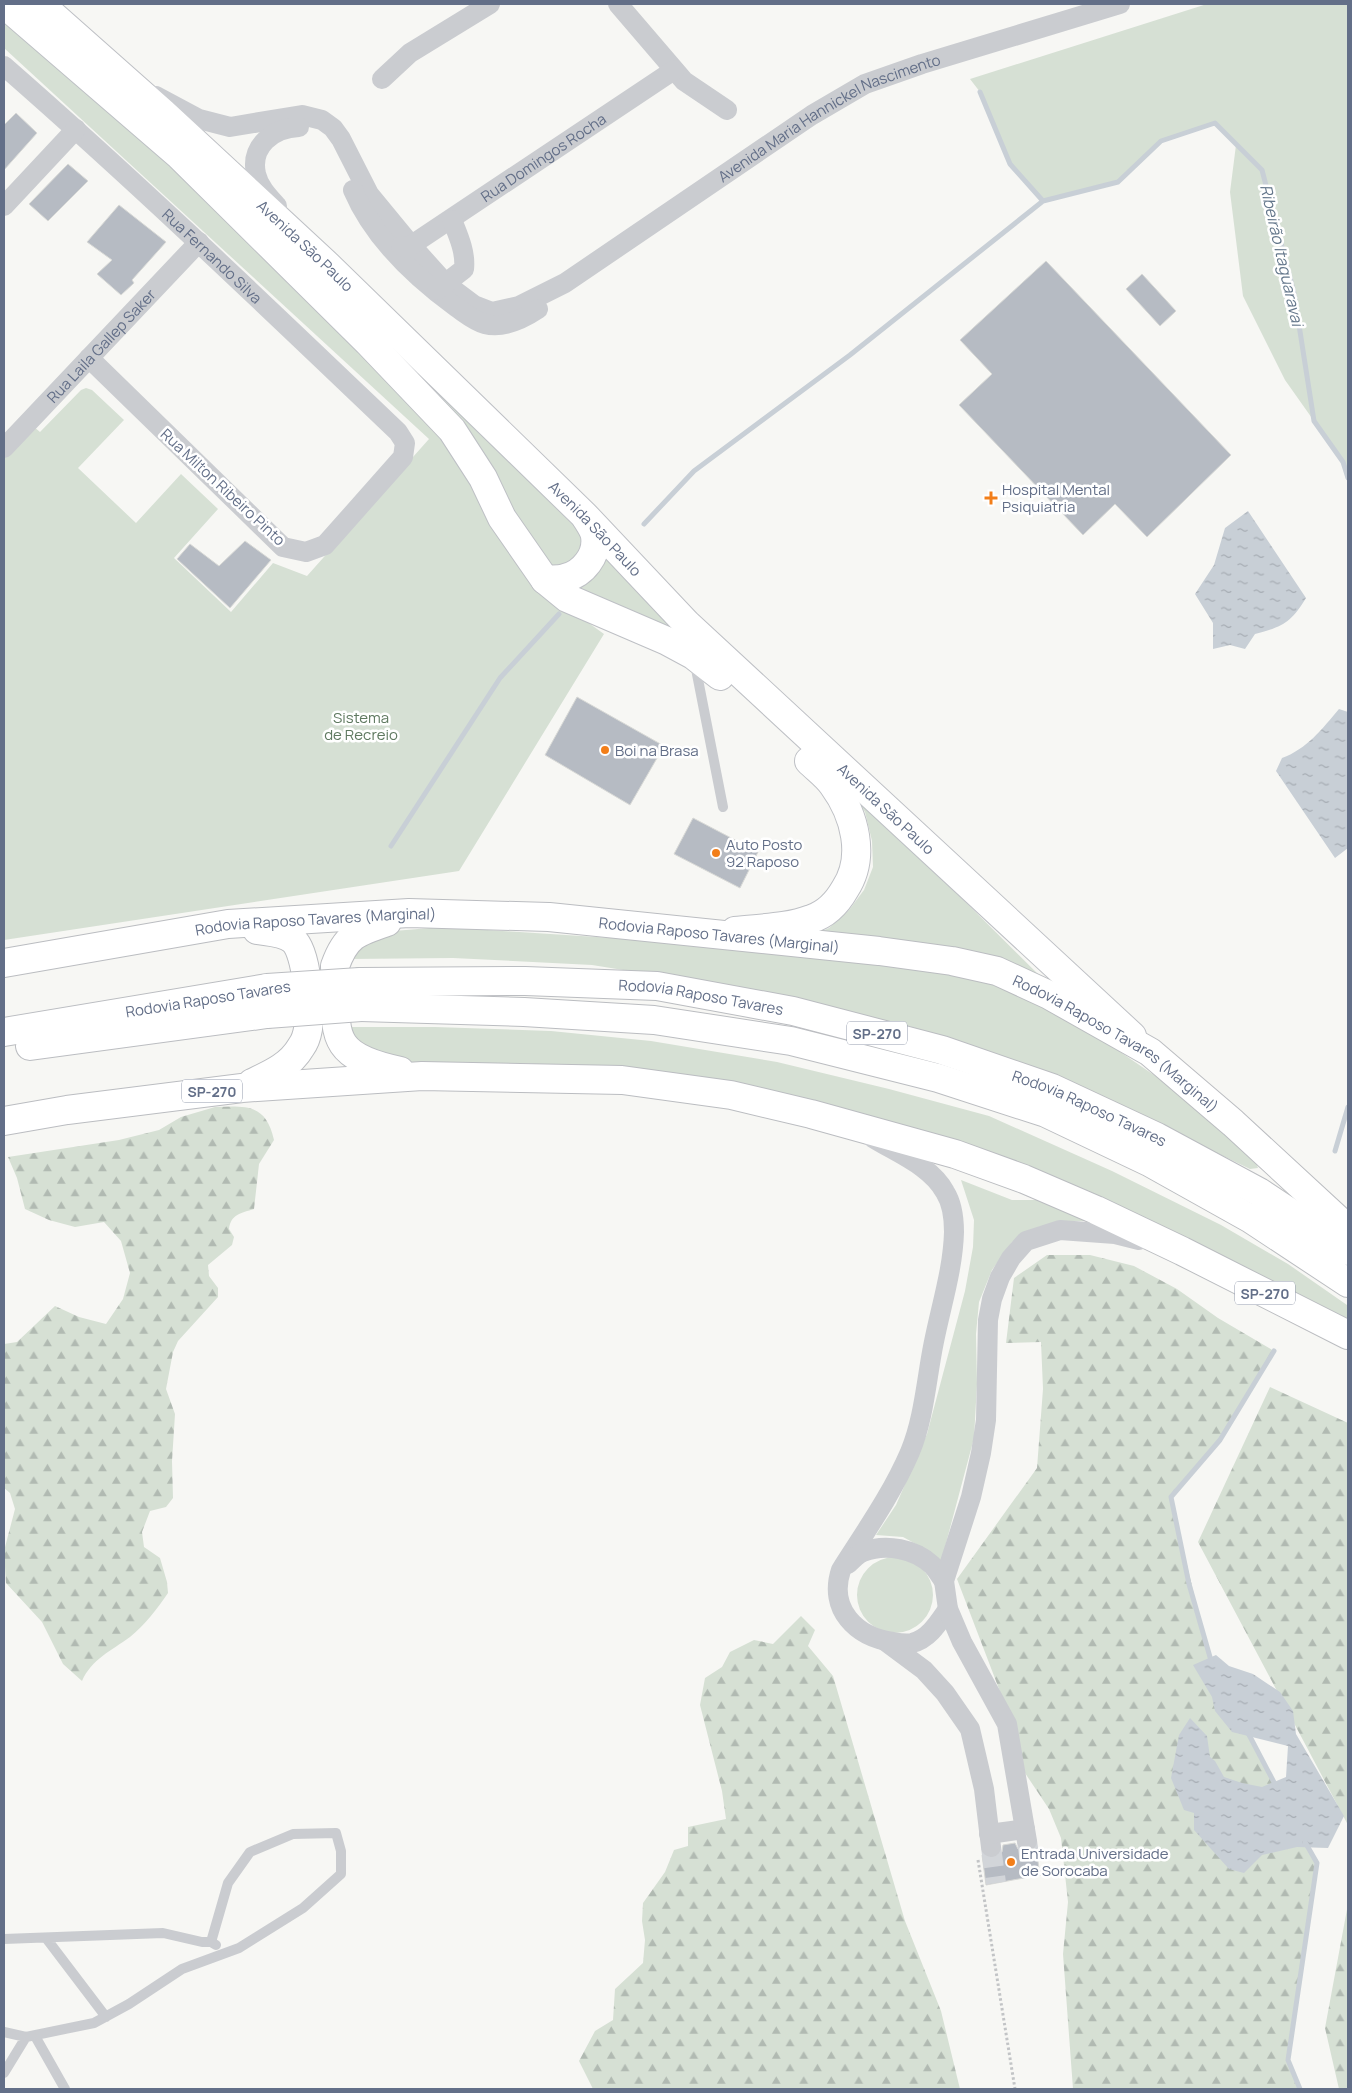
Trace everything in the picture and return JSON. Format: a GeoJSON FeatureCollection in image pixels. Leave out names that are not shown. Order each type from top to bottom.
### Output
{"type":"FeatureCollection","features":[{"type":"Feature","properties":{"kind":"main road","name":"Avenida São Paulo"},"geometry":{"type":"LineString","coordinates":[[4,4],[180,156],[368,342],[452,430],[483,478],[502,518],[545,580],[567,598],[667,641],[693,655],[765,717],[832,783],[850,814],[855,832],[856,849],[855,866],[850,883],[838,901],[827,912],[812,919],[792,924],[712,933]]}},
{"type":"Feature","properties":{"kind":"main road","name":"Avenida São Paulo"},"geometry":{"type":"LineString","coordinates":[[40,4],[326,264],[585,516],[687,624],[1150,1052]]}},
{"type":"Feature","properties":{"kind":"main road"},"geometry":{"type":"LineString","coordinates":[[545,580],[565,578],[578,573],[589,562],[593,552],[595,536],[585,516]]}},
{"type":"Feature","properties":{"kind":"main road"},"geometry":{"type":"LineString","coordinates":[[409,913],[361,931],[348,939],[335,966],[337,1034],[344,1046],[355,1057],[375,1066],[422,1076]]}},
{"type":"Feature","properties":{"kind":"main road","name":"Rodovia Raposo Tavares (Marginal)"},"geometry":{"type":"LineString","coordinates":[[4,963],[228,924],[409,913],[549,917],[879,951],[952,961],[997,971],[1048,995],[1150,1052],[1234,1123],[1348,1229]]}},
{"type":"Feature","properties":{"kind":"main road"},"geometry":{"type":"LineString","coordinates":[[228,924],[286,935],[294,941],[300,950],[306,970],[308,1031],[302,1046],[290,1062],[242,1088]]}},
{"type":"Feature","properties":{"kind":"main road","name":"Rodovia Raposo Tavares"},"geometry":{"type":"LineString","coordinates":[[4,1032],[267,1001],[526,981],[657,986],[793,1011],[942,1050],[1052,1088],[1157,1137],[1259,1192],[1348,1251]]}},
{"type":"Feature","properties":{"kind":"main road","name":"Rodovia Raposo Tavares"},"geometry":{"type":"LineString","coordinates":[[360,994],[524,1012],[654,1020],[791,1041],[938,1078],[1046,1113],[1149,1162],[1251,1219],[1348,1283]]}},
{"type":"Feature","properties":{"kind":"main road","name":"Rodovia Raposo Tavares"},"geometry":{"type":"LineString","coordinates":[[4,1050],[267,1001]]}},
{"type":"Feature","properties":{"kind":"main road","name":"SP-270"},"geometry":{"type":"LineString","coordinates":[[4,1121],[67,1110],[242,1088],[422,1076],[622,1080],[731,1095],[852,1125],[955,1154],[1024,1179],[1096,1210],[1182,1251],[1348,1335]]}},
{"type":"Feature","properties":{"kind":"street"},"geometry":{"type":"LineString","coordinates":[[382,79],[410,53],[490,4]]}},
{"type":"Feature","properties":{"kind":"street"},"geometry":{"type":"LineString","coordinates":[[618,4],[684,81],[727,110]]}},
{"type":"Feature","properties":{"kind":"street","name":"Avenida Maria Hannickel Nascimento"},"geometry":{"type":"LineString","coordinates":[[326,264],[264,190],[256,175],[255,160],[259,146],[273,134],[286,128],[307,127],[319,132],[330,142],[356,197],[399,257],[441,287],[474,305],[492,312],[519,306],[565,283],[812,115],[864,84],[922,64],[1119,4]]}},
{"type":"Feature","properties":{"kind":"street","name":"Rua Fernando Silva"},"geometry":{"type":"LineString","coordinates":[[4,66],[199,242],[398,432],[405,442],[403,457]]}},
{"type":"Feature","properties":{"kind":"street","name":"Rua Domingos Rocha"},"geometry":{"type":"LineString","coordinates":[[411,245],[452,220],[674,70]]}},
{"type":"Feature","properties":{"kind":"street","name":"Avenida Maria Hannickel Nascimento"},"geometry":{"type":"LineString","coordinates":[[116,72],[178,109],[199,119],[217,124],[230,127],[246,126],[302,115],[322,120],[333,128],[341,139],[369,194],[411,245],[441,287]]}},
{"type":"Feature","properties":{"kind":"street"},"geometry":{"type":"LineString","coordinates":[[4,206],[76,129]]}},
{"type":"Feature","properties":{"kind":"street","name":"Avenida Maria Hannickel Nascimento"},"geometry":{"type":"LineString","coordinates":[[356,197],[398,245],[404,248],[411,245]]}},
{"type":"Feature","properties":{"kind":"street"},"geometry":{"type":"LineString","coordinates":[[441,287],[464,269],[460,240],[452,220]]}},
{"type":"Feature","properties":{"kind":"street","name":"Rua Laila Gallep Saker"},"geometry":{"type":"LineString","coordinates":[[4,448],[199,242]]}},
{"type":"Feature","properties":{"kind":"street","name":"Rua Milton Ribeiro Pinto"},"geometry":{"type":"LineString","coordinates":[[89,358],[283,547],[306,552],[325,545],[403,457]]}},
{"type":"Feature","properties":{"kind":"street"},"geometry":{"type":"LineString","coordinates":[[852,1125],[933,1175],[946,1192],[952,1209],[954,1232],[952,1259],[932,1351],[923,1406],[910,1450],[892,1487],[841,1570],[836,1582],[836,1594],[841,1608],[856,1628],[885,1641],[913,1643],[928,1635],[948,1609]]}},
{"type":"Feature","properties":{"kind":"street"},"geometry":{"type":"LineString","coordinates":[[885,1641],[924,1670],[944,1693],[970,1729],[984,1789],[986,1846],[1026,1835],[1007,1724],[962,1642],[948,1609],[944,1581],[971,1497],[981,1453],[986,1420],[988,1320],[992,1299],[1000,1277],[1011,1258],[1026,1241],[1060,1230],[1115,1234],[1182,1251]]}},
{"type":"Feature","properties":{"kind":"street"},"geometry":{"type":"LineString","coordinates":[[841,1570],[862,1552],[884,1548],[900,1549],[916,1554],[932,1565],[944,1581]]}},
{"type":"Feature","properties":{"kind":"lane"},"geometry":{"type":"LineString","coordinates":[[693,655],[723,808]]}},
{"type":"Feature","properties":{"kind":"lane"},"geometry":{"type":"LineString","coordinates":[[4,2032],[30,2036],[94,2023],[182,1969],[226,1951],[239,1948],[303,1908],[341,1874],[341,1851],[336,1833],[293,1834],[250,1852],[228,1882],[211,1942]]}},
{"type":"Feature","properties":{"kind":"lane"},"geometry":{"type":"LineString","coordinates":[[4,1939],[163,1932],[202,1942],[211,1942],[226,1951]]}},
{"type":"Feature","properties":{"kind":"lane"},"geometry":{"type":"LineString","coordinates":[[46,1938],[106,2017]]}},
{"type":"Feature","properties":{"kind":"lane"},"geometry":{"type":"LineString","coordinates":[[4,2074],[30,2036]]}},
{"type":"Feature","properties":{"kind":"lane"},"geometry":{"type":"LineString","coordinates":[[30,2036],[64,2089]]}},
{"type":"Feature","properties":{"kind":"path"},"geometry":{"type":"LineString","coordinates":[[986,1846],[1014,2089]]}},
{"type":"Feature","properties":{"kind":"green space"},"geometry":{"type":"Polygon","coordinates":[[[11,4],[26,4],[98,64],[413,364],[583,535],[578,563],[554,567],[544,559],[535,550],[523,532],[503,490],[11,4]]]}},
{"type":"Feature","properties":{"kind":"green space"},"geometry":{"type":"Polygon","coordinates":[[[1207,4],[1348,4],[1348,478],[1343,462],[1285,380],[1243,296],[1230,192],[1236,145],[1216,123],[1161,141],[1118,182],[1043,201],[1010,164],[980,92],[970,79],[1207,4]]]}},
{"type":"Feature","properties":{"kind":"green space","name":"Sistema de Recreio"},"geometry":{"type":"Polygon","coordinates":[[[4,17],[138,131],[448,440],[551,596],[604,634],[459,871],[4,940],[4,457],[33,426],[40,432],[81,390],[86,388],[92,390],[124,420],[78,468],[136,523],[181,474],[218,509],[174,558],[231,612],[273,563],[307,576],[429,439],[4,48],[4,17]]]}},
{"type":"Feature","properties":{"kind":"green space"},"geometry":{"type":"Polygon","coordinates":[[[606,544],[1046,982],[808,937],[829,928],[849,910],[864,890],[873,867],[872,841],[865,812],[846,785],[744,685],[572,588],[588,582],[597,573],[606,544]]]}},
{"type":"Feature","properties":{"kind":"green space"},"geometry":{"type":"Polygon","coordinates":[[[442,927],[720,945],[979,978],[1033,998],[1113,1047],[1170,1086],[1255,1160],[1258,1168],[1250,1169],[1145,1118],[1042,1072],[912,1027],[767,993],[592,965],[453,958],[348,959],[355,946],[394,931],[442,927]]]}},
{"type":"Feature","properties":{"kind":"green space"},"geometry":{"type":"Polygon","coordinates":[[[348,1027],[435,1027],[551,1031],[651,1041],[777,1062],[989,1116],[1112,1171],[1221,1225],[1288,1264],[1347,1305],[1348,1324],[1091,1198],[629,1070],[520,1063],[413,1063],[379,1061],[367,1054],[348,1027]]]}},
{"type":"Feature","properties":{"kind":"green space"},"geometry":{"type":"Polygon","coordinates":[[[215,1107],[246,1108],[260,1113],[266,1120],[274,1140],[259,1164],[254,1209],[234,1217],[229,1229],[234,1237],[232,1245],[208,1265],[209,1276],[218,1288],[218,1297],[178,1341],[173,1352],[166,1389],[175,1414],[172,1461],[173,1498],[166,1507],[150,1511],[142,1532],[144,1547],[160,1558],[168,1593],[141,1627],[97,1661],[86,1673],[82,1681],[63,1664],[42,1622],[6,1583],[4,1551],[15,1509],[10,1493],[4,1488],[4,1344],[17,1342],[55,1306],[79,1317],[106,1324],[123,1299],[130,1273],[121,1241],[104,1222],[75,1227],[49,1220],[25,1209],[17,1178],[8,1157],[119,1140],[159,1130],[181,1117],[215,1107]]]}},
{"type":"Feature","properties":{"kind":"green space"},"geometry":{"type":"Polygon","coordinates":[[[961,1180],[1012,1200],[1055,1200],[1091,1221],[1070,1221],[1038,1227],[1012,1242],[992,1270],[979,1302],[976,1334],[977,1384],[974,1438],[941,1562],[927,1550],[903,1537],[876,1535],[896,1505],[927,1434],[965,1291],[973,1247],[974,1220],[961,1180]]]}},
{"type":"Feature","properties":{"kind":"green space"},"geometry":{"type":"Polygon","coordinates":[[[1047,1255],[1090,1255],[1134,1266],[1177,1289],[1218,1318],[1274,1351],[1220,1440],[1171,1497],[1209,1658],[1317,1863],[1288,2060],[1300,2089],[1073,2089],[1063,1954],[1068,1902],[1061,1838],[1049,1809],[1023,1770],[1012,1723],[957,1579],[1037,1468],[1043,1389],[1041,1342],[1006,1343],[1014,1278],[1047,1255]]]}},
{"type":"Feature","properties":{"kind":"green space"},"geometry":{"type":"Polygon","coordinates":[[[1270,1387],[1348,1423],[1348,1825],[1198,1542],[1270,1387]]]}},
{"type":"Feature","properties":{"kind":"green space"},"geometry":{"type":"Polygon","coordinates":[[[895,1557],[910,1560],[922,1568],[930,1580],[933,1595],[930,1610],[922,1622],[910,1630],[895,1633],[880,1630],[868,1622],[860,1610],[857,1595],[860,1580],[868,1568],[880,1560],[895,1557]]]}},
{"type":"Feature","properties":{"kind":"green space"},"geometry":{"type":"Polygon","coordinates":[[[801,1616],[815,1630],[808,1646],[833,1676],[905,1921],[941,2011],[960,2089],[593,2089],[579,2061],[595,2031],[613,2020],[615,1989],[643,1963],[645,1940],[642,1921],[643,1903],[665,1872],[674,1850],[688,1846],[688,1827],[726,1819],[722,1791],[700,1705],[705,1678],[722,1667],[730,1652],[754,1640],[773,1644],[801,1616]]]}},
{"type":"Feature","properties":{"kind":"green space"},"geometry":{"type":"Polygon","coordinates":[[[1348,1904],[1348,2089],[1339,2089],[1325,2028],[1348,1904]]]}},
{"type":"Feature","properties":{"kind":"water"},"geometry":{"type":"Polygon","coordinates":[[[1248,511],[1306,598],[1290,619],[1272,629],[1255,634],[1245,649],[1230,645],[1213,649],[1213,623],[1195,594],[1214,565],[1225,528],[1248,511]]]}},
{"type":"Feature","properties":{"kind":"water"},"geometry":{"type":"Polygon","coordinates":[[[1339,709],[1348,712],[1348,848],[1335,858],[1276,771],[1282,758],[1307,744],[1339,709]]]}},
{"type":"Feature","properties":{"kind":"water"},"geometry":{"type":"Polygon","coordinates":[[[1216,1655],[1229,1666],[1253,1674],[1280,1692],[1293,1711],[1296,1734],[1344,1816],[1328,1848],[1297,1847],[1262,1855],[1244,1873],[1229,1869],[1194,1830],[1194,1813],[1184,1810],[1171,1778],[1179,1735],[1190,1718],[1207,1736],[1210,1757],[1215,1761],[1224,1777],[1262,1787],[1286,1777],[1288,1746],[1232,1732],[1215,1711],[1212,1697],[1193,1665],[1216,1655]]]}},
{"type":"Feature","properties":{"kind":"building"},"geometry":{"type":"Polygon","coordinates":[[[16,113],[37,133],[4,170],[4,125],[16,113]]]}},
{"type":"Feature","properties":{"kind":"building"},"geometry":{"type":"Polygon","coordinates":[[[68,164],[88,181],[48,221],[29,204],[68,164]]]}},
{"type":"Feature","properties":{"kind":"building"},"geometry":{"type":"Polygon","coordinates":[[[119,205],[166,242],[132,280],[134,283],[121,295],[97,274],[112,260],[87,242],[119,205]]]}},
{"type":"Feature","properties":{"kind":"building"},"geometry":{"type":"Polygon","coordinates":[[[1046,261],[1231,455],[1147,537],[1115,504],[1083,535],[959,405],[992,374],[960,340],[1046,261]]]}},
{"type":"Feature","properties":{"kind":"building"},"geometry":{"type":"Polygon","coordinates":[[[1142,274],[1176,311],[1160,326],[1126,289],[1142,274]]]}},
{"type":"Feature","properties":{"kind":"building"},"geometry":{"type":"Polygon","coordinates":[[[245,541],[271,560],[230,608],[177,559],[190,544],[219,566],[245,541]]]}},
{"type":"Feature","properties":{"kind":"building","name":"Boi na Brasa"},"geometry":{"type":"Polygon","coordinates":[[[577,697],[664,746],[630,805],[545,755],[577,697]]]}},
{"type":"Feature","properties":{"kind":"building","name":"Auto Posto 92 Raposo"},"geometry":{"type":"Polygon","coordinates":[[[693,818],[758,852],[740,888],[674,854],[693,818]]]}},
{"type":"Feature","properties":{"kind":"building","name":"Entrada Universidade de Sorocaba"},"geometry":{"type":"Polygon","coordinates":[[[1015,1843],[1018,1849],[1023,1852],[1029,1853],[1036,1848],[1040,1875],[986,1885],[982,1855],[993,1859],[1002,1852],[1003,1845],[1015,1843]]]}},
{"type":"Feature","properties":{"kind":"waterway","name":"Ribeirão Itaguaravai"},"geometry":{"type":"LineString","coordinates":[[980,92],[1010,164],[1043,201],[1118,182],[1161,141],[1215,123],[1262,170],[1294,293],[1314,421],[1343,462],[1348,478]]}},
{"type":"Feature","properties":{"kind":"waterway"},"geometry":{"type":"LineString","coordinates":[[644,524],[694,471],[850,355],[1043,201]]}},
{"type":"Feature","properties":{"kind":"waterway"},"geometry":{"type":"LineString","coordinates":[[391,846],[500,678],[559,614]]}},
{"type":"Feature","properties":{"kind":"waterway"},"geometry":{"type":"LineString","coordinates":[[1335,1151],[1348,1107]]}},
{"type":"Feature","properties":{"kind":"waterway"},"geometry":{"type":"LineString","coordinates":[[1212,1664],[1189,1584],[1171,1497],[1220,1440],[1274,1351]]}},
{"type":"Feature","properties":{"kind":"waterway"},"geometry":{"type":"LineString","coordinates":[[1247,1731],[1277,1788]]}},
{"type":"Feature","properties":{"kind":"waterway"},"geometry":{"type":"LineString","coordinates":[[1300,2089],[1288,2060],[1317,1863],[1305,1842]]}},
{"type":"Feature","properties":{"kind":"tunnel"},"geometry":{"type":"LineString","coordinates":[[1027,1841],[1032,1877]]}},
{"type":"Feature","properties":{"kind":"tunnel"},"geometry":{"type":"LineString","coordinates":[[991,1847],[996,1883]]}},
{"type":"Feature","properties":{"kind":"place","name":"Hospital Mental Psiquiatria"},"geometry":{"type":"Point","coordinates":[991,498]}},
{"type":"Feature","properties":{"kind":"place","name":"Boi na Brasa"},"geometry":{"type":"Point","coordinates":[605,750]}},
{"type":"Feature","properties":{"kind":"place","name":"Auto Posto 92 Raposo"},"geometry":{"type":"Point","coordinates":[716,853]}},
{"type":"Feature","properties":{"kind":"place","name":"Entrada Universidade de Sorocaba"},"geometry":{"type":"Point","coordinates":[1011,1862]}}]}
